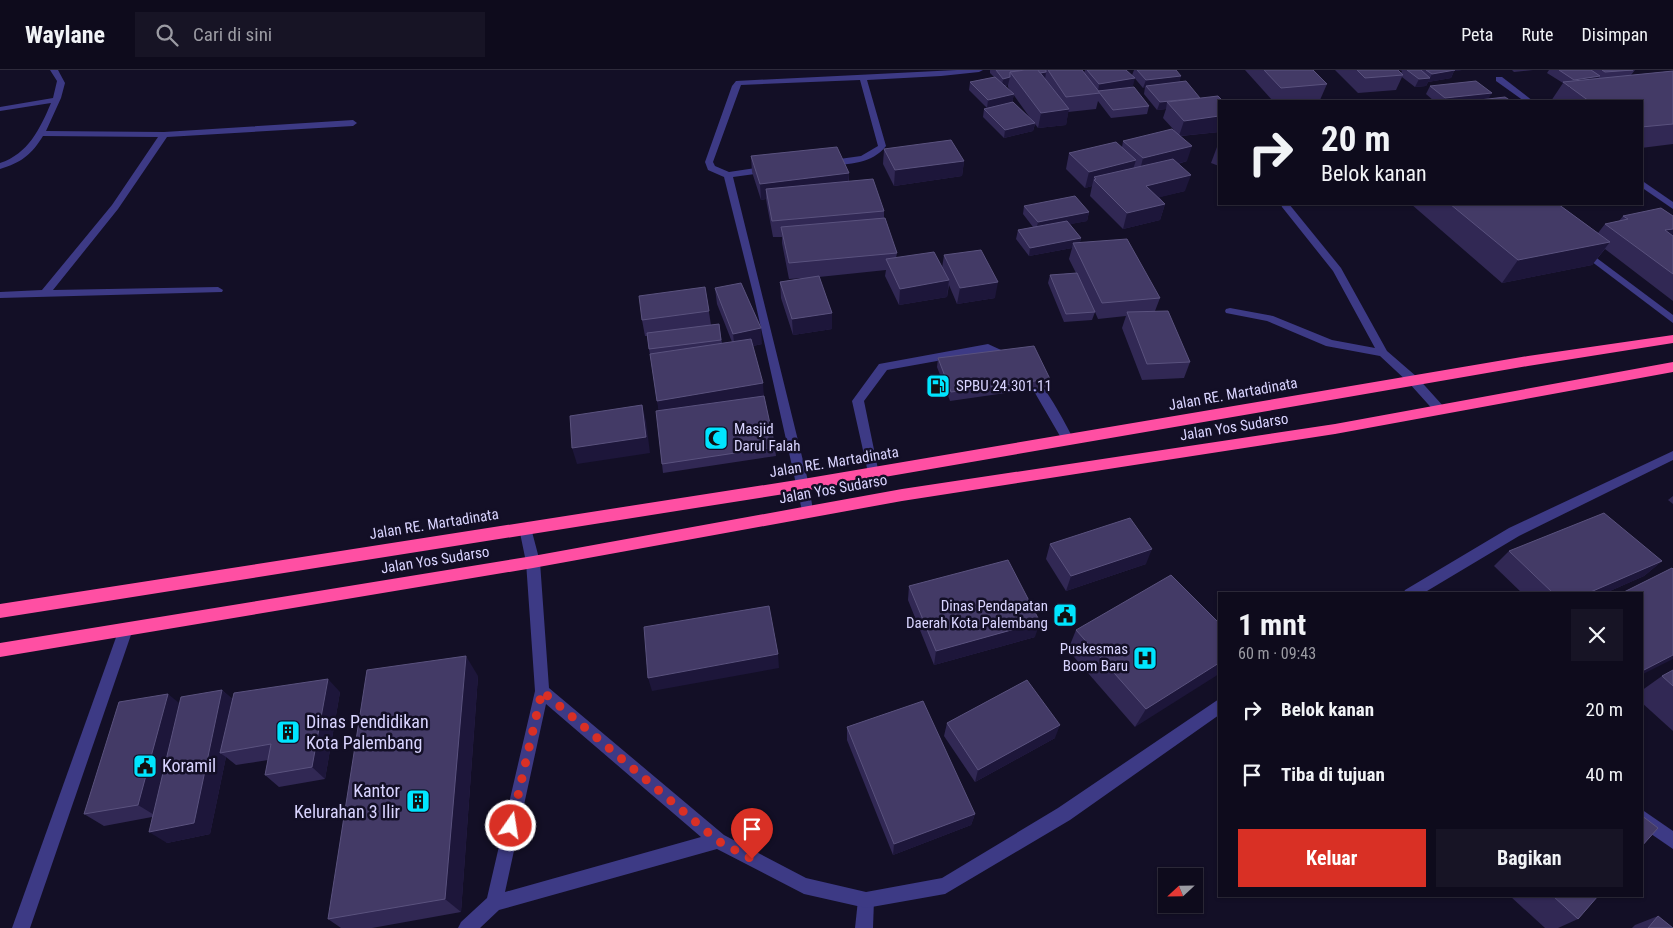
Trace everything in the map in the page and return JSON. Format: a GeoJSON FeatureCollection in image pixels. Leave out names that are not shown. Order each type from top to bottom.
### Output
{"type":"FeatureCollection","features":[{"type":"Feature","properties":{"kind":"highway","name":"Jalan RE. Martadinata"},"geometry":{"type":"LineString","coordinates":[[0,611],[874,474],[1413,380],[1673,339]]}},
{"type":"Feature","properties":{"kind":"highway","name":"Jalan Yos Sudarso"},"geometry":{"type":"LineString","coordinates":[[0,650],[533,562],[902,495],[1335,429],[1673,366]]}},
{"type":"Feature","properties":{"kind":"street"},"geometry":{"type":"LineString","coordinates":[[0,166],[14,162],[26,154],[41,133],[61,83],[58,73],[54,70]]}},
{"type":"Feature","properties":{"kind":"street"},"geometry":{"type":"LineString","coordinates":[[777,168],[728,175],[711,168],[709,162],[736,86],[739,83],[863,78],[979,70]]}},
{"type":"Feature","properties":{"kind":"street"},"geometry":{"type":"LineString","coordinates":[[816,164],[853,161],[875,155],[882,146],[863,78]]}},
{"type":"Feature","properties":{"kind":"street"},"geometry":{"type":"LineString","coordinates":[[1499,79],[1528,100]]}},
{"type":"Feature","properties":{"kind":"street"},"geometry":{"type":"LineString","coordinates":[[0,109],[55,100]]}},
{"type":"Feature","properties":{"kind":"street"},"geometry":{"type":"LineString","coordinates":[[41,133],[164,135],[353,123]]}},
{"type":"Feature","properties":{"kind":"street"},"geometry":{"type":"LineString","coordinates":[[46,293],[115,207],[164,135]]}},
{"type":"Feature","properties":{"kind":"street"},"geometry":{"type":"LineString","coordinates":[[728,175],[803,485],[807,511]]}},
{"type":"Feature","properties":{"kind":"street"},"geometry":{"type":"LineString","coordinates":[[1643,184],[1673,206]]}},
{"type":"Feature","properties":{"kind":"street"},"geometry":{"type":"LineString","coordinates":[[1285,205],[1338,270],[1383,353],[1413,380],[1440,410]]}},
{"type":"Feature","properties":{"kind":"street"},"geometry":{"type":"LineString","coordinates":[[1572,242],[1673,320]]}},
{"type":"Feature","properties":{"kind":"street"},"geometry":{"type":"LineString","coordinates":[[0,295],[218,290]]}},
{"type":"Feature","properties":{"kind":"street"},"geometry":{"type":"LineString","coordinates":[[1230,311],[1269,318],[1330,343],[1383,353]]}},
{"type":"Feature","properties":{"kind":"street"},"geometry":{"type":"LineString","coordinates":[[874,474],[858,401],[884,367],[988,348],[1019,365],[1039,390],[1068,440]]}},
{"type":"Feature","properties":{"kind":"street"},"geometry":{"type":"LineString","coordinates":[[1413,592],[1514,532],[1673,455]]}},
{"type":"Feature","properties":{"kind":"street"},"geometry":{"type":"LineString","coordinates":[[494,903],[542,691],[533,562],[525,528]]}},
{"type":"Feature","properties":{"kind":"street"},"geometry":{"type":"LineString","coordinates":[[21,928],[126,629]]}},
{"type":"Feature","properties":{"kind":"street"},"geometry":{"type":"LineString","coordinates":[[542,691],[718,841],[804,886],[866,900],[945,886],[1064,814],[1218,707]]}},
{"type":"Feature","properties":{"kind":"street"},"geometry":{"type":"LineString","coordinates":[[1643,818],[1673,841]]}},
{"type":"Feature","properties":{"kind":"street"},"geometry":{"type":"LineString","coordinates":[[467,928],[494,903],[718,841]]}},
{"type":"Feature","properties":{"kind":"street"},"geometry":{"type":"LineString","coordinates":[[864,928],[866,900]]}},
{"type":"Feature","properties":{"kind":"building"},"geometry":{"type":"Polygon","coordinates":[[[996,70],[1021,70],[1010,72],[1010,77],[1003,79],[996,70]]]}},
{"type":"Feature","properties":{"kind":"building"},"geometry":{"type":"Polygon","coordinates":[[[1038,70],[1069,109],[1041,113],[1010,72],[1038,70]]]}},
{"type":"Feature","properties":{"kind":"building"},"geometry":{"type":"Polygon","coordinates":[[[1038,70],[1046,70],[1046,72],[1040,73],[1038,70]]]}},
{"type":"Feature","properties":{"kind":"building"},"geometry":{"type":"Polygon","coordinates":[[[1048,70],[1082,70],[1100,93],[1066,97],[1048,70]]]}},
{"type":"Feature","properties":{"kind":"building"},"geometry":{"type":"Polygon","coordinates":[[[1087,70],[1126,70],[1135,78],[1099,84],[1087,70]]]}},
{"type":"Feature","properties":{"kind":"building"},"geometry":{"type":"Polygon","coordinates":[[[1137,70],[1176,70],[1181,76],[1146,80],[1137,70]]]}},
{"type":"Feature","properties":{"kind":"building"},"geometry":{"type":"Polygon","coordinates":[[[1264,70],[1313,70],[1327,84],[1281,88],[1264,70]]]}},
{"type":"Feature","properties":{"kind":"building"},"geometry":{"type":"Polygon","coordinates":[[[1357,70],[1398,70],[1403,75],[1365,78],[1357,70]]]}},
{"type":"Feature","properties":{"kind":"building"},"geometry":{"type":"Polygon","coordinates":[[[1407,70],[1421,70],[1430,78],[1419,79],[1407,70]]]}},
{"type":"Feature","properties":{"kind":"building"},"geometry":{"type":"Polygon","coordinates":[[[1426,70],[1455,70],[1432,74],[1426,70]]]}},
{"type":"Feature","properties":{"kind":"building"},"geometry":{"type":"Polygon","coordinates":[[[1559,70],[1591,70],[1600,76],[1574,80],[1559,70]]]}},
{"type":"Feature","properties":{"kind":"building"},"geometry":{"type":"Polygon","coordinates":[[[1602,70],[1633,70],[1605,72],[1602,70]]]}},
{"type":"Feature","properties":{"kind":"building"},"geometry":{"type":"Polygon","coordinates":[[[1673,71],[1673,124],[1643,127],[1643,100],[1588,100],[1563,82],[1673,71]]]}},
{"type":"Feature","properties":{"kind":"building"},"geometry":{"type":"Polygon","coordinates":[[[995,77],[1014,94],[988,100],[970,82],[995,77]]]}},
{"type":"Feature","properties":{"kind":"building"},"geometry":{"type":"Polygon","coordinates":[[[1186,81],[1200,98],[1160,102],[1146,86],[1186,81]]]}},
{"type":"Feature","properties":{"kind":"building"},"geometry":{"type":"Polygon","coordinates":[[[1476,81],[1492,93],[1445,98],[1430,86],[1476,81]]]}},
{"type":"Feature","properties":{"kind":"building"},"geometry":{"type":"Polygon","coordinates":[[[1134,87],[1149,106],[1113,110],[1098,91],[1134,87]]]}},
{"type":"Feature","properties":{"kind":"building"},"geometry":{"type":"Polygon","coordinates":[[[1218,96],[1222,100],[1218,100],[1218,116],[1184,121],[1167,102],[1218,96]]]}},
{"type":"Feature","properties":{"kind":"building"},"geometry":{"type":"Polygon","coordinates":[[[1505,97],[1510,100],[1480,100],[1505,97]]]}},
{"type":"Feature","properties":{"kind":"building"},"geometry":{"type":"Polygon","coordinates":[[[1013,102],[1035,123],[1005,130],[984,109],[1013,102]]]}},
{"type":"Feature","properties":{"kind":"building"},"geometry":{"type":"Polygon","coordinates":[[[1172,129],[1192,146],[1143,158],[1123,141],[1172,129]]]}},
{"type":"Feature","properties":{"kind":"building"},"geometry":{"type":"Polygon","coordinates":[[[951,140],[964,161],[895,170],[884,149],[951,140]]]}},
{"type":"Feature","properties":{"kind":"building"},"geometry":{"type":"Polygon","coordinates":[[[1116,142],[1136,160],[1089,172],[1069,153],[1116,142]]]}},
{"type":"Feature","properties":{"kind":"building"},"geometry":{"type":"Polygon","coordinates":[[[837,147],[849,173],[760,184],[751,156],[837,147]]]}},
{"type":"Feature","properties":{"kind":"building"},"geometry":{"type":"Polygon","coordinates":[[[1173,159],[1191,175],[1146,186],[1165,204],[1127,213],[1094,180],[1096,179],[1094,177],[1173,159]]]}},
{"type":"Feature","properties":{"kind":"building"},"geometry":{"type":"Polygon","coordinates":[[[873,179],[884,211],[772,221],[766,189],[873,179]]]}},
{"type":"Feature","properties":{"kind":"building"},"geometry":{"type":"Polygon","coordinates":[[[1075,196],[1089,212],[1038,222],[1024,206],[1075,196]]]}},
{"type":"Feature","properties":{"kind":"building"},"geometry":{"type":"Polygon","coordinates":[[[1451,205],[1559,205],[1610,242],[1518,260],[1451,205]]]}},
{"type":"Feature","properties":{"kind":"building"},"geometry":{"type":"Polygon","coordinates":[[[1661,208],[1673,216],[1673,229],[1665,230],[1673,236],[1673,274],[1605,224],[1628,219],[1623,216],[1661,208]]]}},
{"type":"Feature","properties":{"kind":"building"},"geometry":{"type":"Polygon","coordinates":[[[885,218],[897,253],[789,263],[781,227],[885,218]]]}},
{"type":"Feature","properties":{"kind":"building"},"geometry":{"type":"Polygon","coordinates":[[[1067,221],[1081,238],[1030,248],[1018,230],[1067,221]]]}},
{"type":"Feature","properties":{"kind":"building"},"geometry":{"type":"Polygon","coordinates":[[[1127,239],[1160,298],[1102,303],[1073,243],[1127,239]]]}},
{"type":"Feature","properties":{"kind":"building"},"geometry":{"type":"Polygon","coordinates":[[[981,250],[998,282],[960,288],[944,255],[981,250]]]}},
{"type":"Feature","properties":{"kind":"building"},"geometry":{"type":"Polygon","coordinates":[[[934,252],[949,280],[900,289],[886,259],[934,252]]]}},
{"type":"Feature","properties":{"kind":"building"},"geometry":{"type":"Polygon","coordinates":[[[1077,273],[1095,312],[1066,314],[1050,275],[1077,273]]]}},
{"type":"Feature","properties":{"kind":"building"},"geometry":{"type":"Polygon","coordinates":[[[819,276],[832,313],[792,319],[780,282],[819,276]]]}},
{"type":"Feature","properties":{"kind":"building"},"geometry":{"type":"Polygon","coordinates":[[[741,283],[761,328],[733,334],[715,288],[741,283]]]}},
{"type":"Feature","properties":{"kind":"building"},"geometry":{"type":"Polygon","coordinates":[[[705,287],[709,311],[642,320],[639,296],[705,287]]]}},
{"type":"Feature","properties":{"kind":"building"},"geometry":{"type":"Polygon","coordinates":[[[1168,311],[1190,362],[1147,364],[1127,312],[1168,311]]]}},
{"type":"Feature","properties":{"kind":"building"},"geometry":{"type":"Polygon","coordinates":[[[719,324],[721,340],[649,349],[647,333],[719,324]]]}},
{"type":"Feature","properties":{"kind":"building"},"geometry":{"type":"Polygon","coordinates":[[[751,339],[763,383],[657,401],[650,354],[751,339]]]}},
{"type":"Feature","properties":{"kind":"building"},"geometry":{"type":"Polygon","coordinates":[[[1034,346],[1050,379],[951,392],[938,358],[1034,346]]]}},
{"type":"Feature","properties":{"kind":"building","name":"Masjid Darul Falah"},"geometry":{"type":"Polygon","coordinates":[[[764,396],[775,447],[662,464],[656,411],[764,396]]]}},
{"type":"Feature","properties":{"kind":"building"},"geometry":{"type":"Polygon","coordinates":[[[642,405],[646,437],[572,448],[570,416],[642,405]]]}},
{"type":"Feature","properties":{"kind":"building"},"geometry":{"type":"Polygon","coordinates":[[[1604,513],[1662,561],[1591,592],[1552,592],[1509,551],[1604,513]]]}},
{"type":"Feature","properties":{"kind":"building"},"geometry":{"type":"Polygon","coordinates":[[[1130,518],[1152,549],[1071,576],[1050,544],[1130,518]]]}},
{"type":"Feature","properties":{"kind":"building"},"geometry":{"type":"Polygon","coordinates":[[[1008,560],[1040,622],[936,651],[909,586],[1008,560]]]}},
{"type":"Feature","properties":{"kind":"building"},"geometry":{"type":"Polygon","coordinates":[[[1673,569],[1673,655],[1644,670],[1643,592],[1624,592],[1673,569]]]}},
{"type":"Feature","properties":{"kind":"building"},"geometry":{"type":"Polygon","coordinates":[[[1171,575],[1218,622],[1218,664],[1146,709],[1076,630],[1171,575]]]}},
{"type":"Feature","properties":{"kind":"building"},"geometry":{"type":"Polygon","coordinates":[[[769,606],[778,654],[648,678],[644,627],[769,606]]]}},
{"type":"Feature","properties":{"kind":"building","name":"Kantor Kelurahan 3 Ilir"},"geometry":{"type":"Polygon","coordinates":[[[466,656],[445,899],[328,919],[367,670],[466,656]]]}},
{"type":"Feature","properties":{"kind":"building"},"geometry":{"type":"Polygon","coordinates":[[[1673,670],[1673,686],[1662,676],[1673,670]]]}},
{"type":"Feature","properties":{"kind":"building","name":"Dinas Pendidikan Kota Palembang"},"geometry":{"type":"Polygon","coordinates":[[[328,679],[312,767],[265,775],[271,744],[220,753],[234,693],[328,679]]]}},
{"type":"Feature","properties":{"kind":"building"},"geometry":{"type":"Polygon","coordinates":[[[1027,680],[1060,725],[978,770],[947,723],[1027,680]]]}},
{"type":"Feature","properties":{"kind":"building"},"geometry":{"type":"Polygon","coordinates":[[[222,690],[194,823],[149,832],[181,697],[222,690]]]}},
{"type":"Feature","properties":{"kind":"building"},"geometry":{"type":"Polygon","coordinates":[[[168,694],[138,805],[84,814],[119,702],[168,694]]]}},
{"type":"Feature","properties":{"kind":"building"},"geometry":{"type":"Polygon","coordinates":[[[923,701],[975,814],[894,844],[847,727],[923,701]]]}},
{"type":"Feature","properties":{"kind":"building"},"geometry":{"type":"Polygon","coordinates":[[[1643,817],[1658,828],[1643,845],[1643,817]]]}},
{"type":"Feature","properties":{"kind":"building"},"geometry":{"type":"Polygon","coordinates":[[[1554,897],[1597,897],[1578,919],[1554,897]]]}},
{"type":"Feature","properties":{"kind":"building"},"geometry":{"type":"Polygon","coordinates":[[[1658,916],[1673,928],[1648,928],[1658,916]]]}},
{"type":"Feature","properties":{"kind":"place","name":"SPBU 24.301.11"},"geometry":{"type":"Point","coordinates":[938,386]}},
{"type":"Feature","properties":{"kind":"place","name":"Masjid Darul Falah"},"geometry":{"type":"Point","coordinates":[716,438]}},
{"type":"Feature","properties":{"kind":"place","name":"Dinas Pendapatan Daerah Kota Palembang"},"geometry":{"type":"Point","coordinates":[1065,615]}},
{"type":"Feature","properties":{"kind":"place","name":"Puskesmas Boom Baru"},"geometry":{"type":"Point","coordinates":[1145,658]}},
{"type":"Feature","properties":{"kind":"place","name":"Dinas Pendidikan Kota Palembang"},"geometry":{"type":"Point","coordinates":[288,732]}},
{"type":"Feature","properties":{"kind":"place","name":"Koramil"},"geometry":{"type":"Point","coordinates":[145,766]}},
{"type":"Feature","properties":{"kind":"place","name":"Kantor Kelurahan 3 Ilir"},"geometry":{"type":"Point","coordinates":[418,801]}},
{"type":"Feature","properties":{"kind":"route"},"geometry":{"type":"LineString","coordinates":[[511,826],[542,691],[718,841],[752,859]]}}]}
